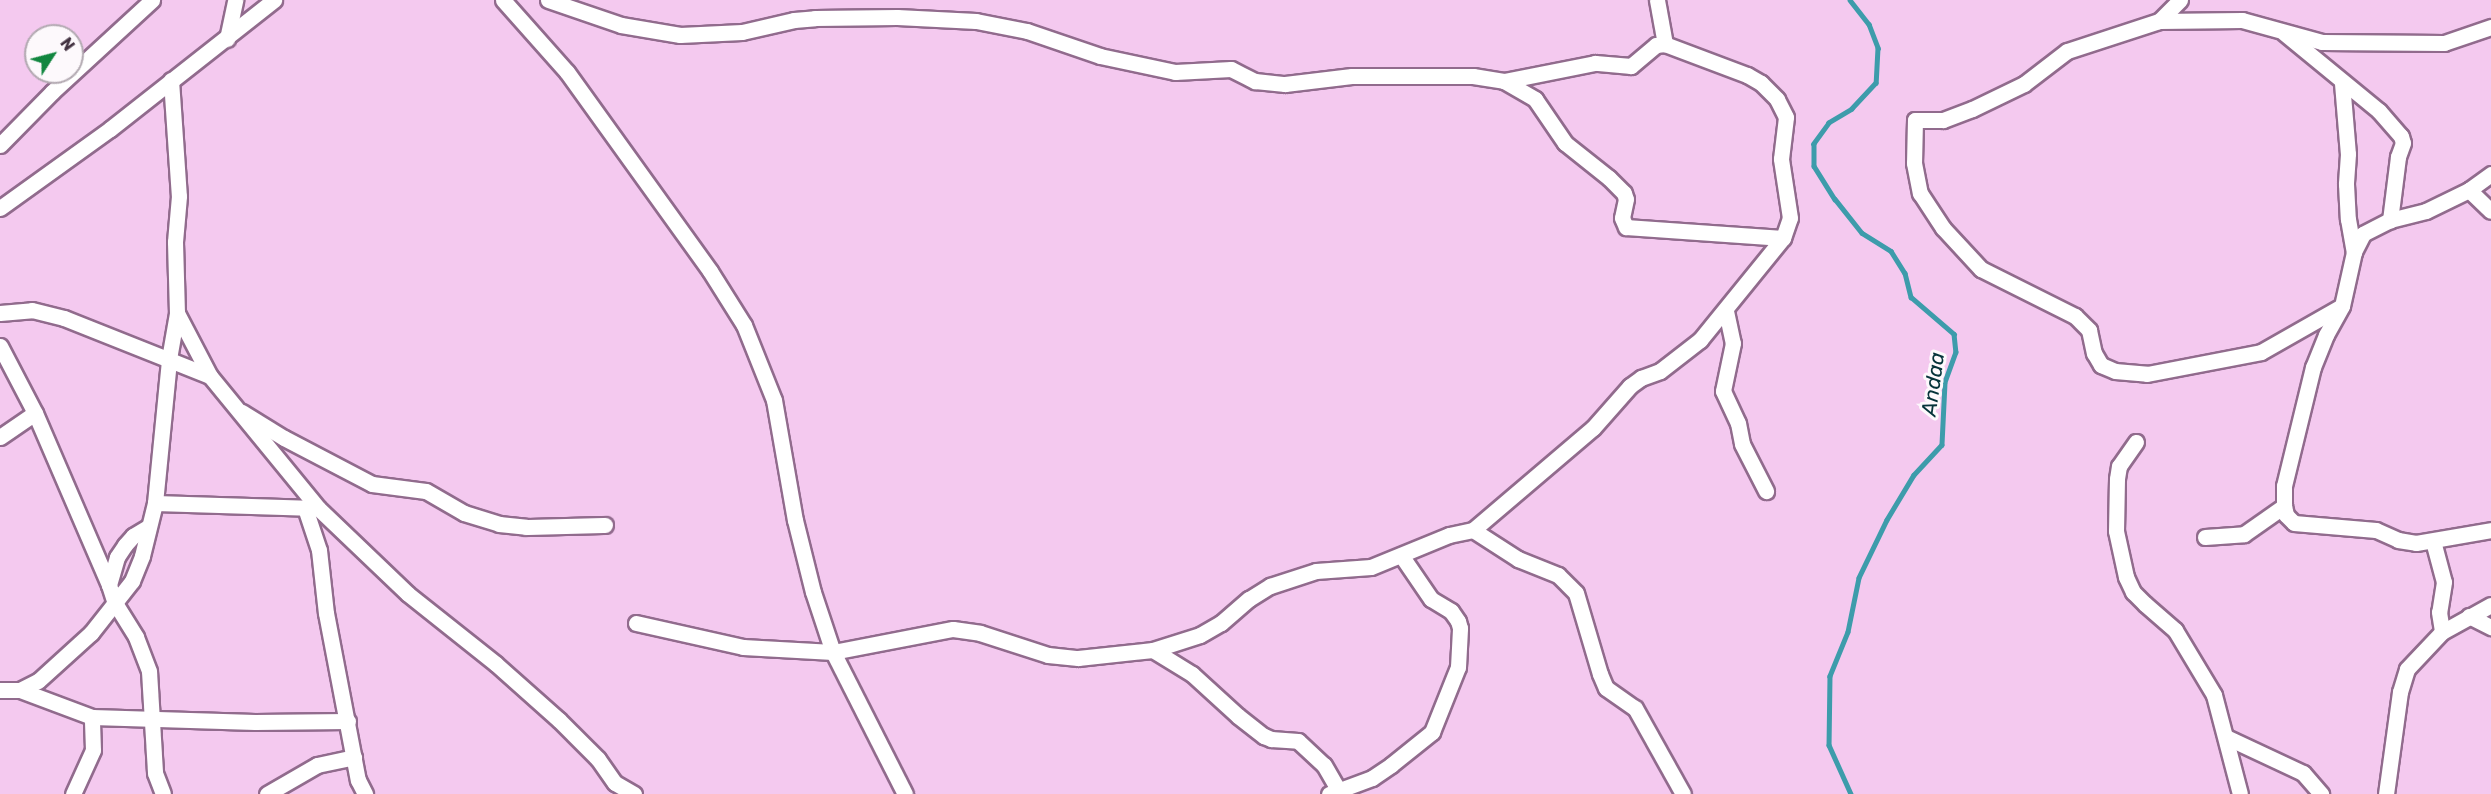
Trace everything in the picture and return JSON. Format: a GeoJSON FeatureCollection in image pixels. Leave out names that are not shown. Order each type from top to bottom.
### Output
{"type":"FeatureCollection","features":[{"type":"Feature","properties":{"kind":"street"},"geometry":{"type":"LineString","coordinates":[[0,145],[52,92],[152,0]]}},
{"type":"Feature","properties":{"kind":"street"},"geometry":{"type":"LineString","coordinates":[[227,39],[236,0]]}},
{"type":"Feature","properties":{"kind":"street"},"geometry":{"type":"LineString","coordinates":[[0,208],[110,129],[274,0]]}},
{"type":"Feature","properties":{"kind":"street"},"geometry":{"type":"LineString","coordinates":[[503,0],[574,81],[710,271],[744,325],[774,400],[795,520],[813,592],[833,652],[905,794]]}},
{"type":"Feature","properties":{"kind":"street"},"geometry":{"type":"LineString","coordinates":[[548,0],[621,25],[680,35],[742,32],[794,20],[897,17],[976,21],[1027,31],[1100,56],[1175,72],[1231,69],[1255,81],[1285,84],[1352,76],[1473,76],[1504,81],[1595,63],[1631,66],[1656,45],[1665,44],[1761,82],[1777,99],[1786,117],[1787,127],[1781,159],[1790,218],[1783,238],[1726,311],[1681,357],[1630,386],[1593,428],[1473,530],[1449,535],[1371,567],[1316,571],[1270,586],[1200,635],[1154,650],[1078,657],[1048,655],[980,633],[953,629],[833,652],[743,647],[636,623]]}},
{"type":"Feature","properties":{"kind":"street"},"geometry":{"type":"LineString","coordinates":[[1657,0],[1665,44]]}},
{"type":"Feature","properties":{"kind":"street"},"geometry":{"type":"LineString","coordinates":[[2159,21],[2180,0]]}},
{"type":"Feature","properties":{"kind":"street"},"geometry":{"type":"LineString","coordinates":[[2342,306],[2261,352],[2147,374],[2115,371],[2102,365],[2094,353],[2089,330],[2075,316],[1981,269],[1943,228],[1920,193],[1914,163],[1915,120],[1943,120],[1972,109],[2024,84],[2067,51],[2159,21],[2242,20],[2322,42],[2444,43],[2491,27]]}},
{"type":"Feature","properties":{"kind":"street"},"geometry":{"type":"LineString","coordinates":[[2282,31],[2342,83],[2379,111],[2401,136],[2403,143],[2398,157],[2390,220]]}},
{"type":"Feature","properties":{"kind":"street"},"geometry":{"type":"LineString","coordinates":[[20,690],[38,681],[69,656],[132,580],[142,556],[155,503],[169,358],[177,313],[175,242],[179,196],[171,80]]}},
{"type":"Feature","properties":{"kind":"street"},"geometry":{"type":"LineString","coordinates":[[1504,81],[1535,99],[1565,143],[1609,178],[1623,193],[1626,198],[1622,218],[1626,227],[1783,238]]}},
{"type":"Feature","properties":{"kind":"street"},"geometry":{"type":"LineString","coordinates":[[2342,83],[2348,154],[2346,184],[2348,219],[2354,252]]}},
{"type":"Feature","properties":{"kind":"street"},"geometry":{"type":"LineString","coordinates":[[2491,174],[2469,190],[2426,211],[2390,220],[2363,234],[2354,252],[2342,306],[2326,335],[2313,367],[2284,486],[2286,515],[2294,523],[2376,530],[2398,540],[2416,543],[2491,530]]}},
{"type":"Feature","properties":{"kind":"street"},"geometry":{"type":"LineString","coordinates":[[2469,190],[2491,211]]}},
{"type":"Feature","properties":{"kind":"street"},"geometry":{"type":"LineString","coordinates":[[0,313],[32,310],[64,318],[210,376]]}},
{"type":"Feature","properties":{"kind":"street"},"geometry":{"type":"LineString","coordinates":[[1726,311],[1733,343],[1723,391],[1738,423],[1742,444],[1766,491]]}},
{"type":"Feature","properties":{"kind":"street"},"geometry":{"type":"LineString","coordinates":[[177,313],[210,376],[312,508],[408,594],[495,664],[559,720],[598,759],[612,788],[634,794]]}},
{"type":"Feature","properties":{"kind":"street"},"geometry":{"type":"LineString","coordinates":[[1,349],[36,413],[110,585],[115,603],[136,638],[149,671],[155,773],[163,794]]}},
{"type":"Feature","properties":{"kind":"street"},"geometry":{"type":"LineString","coordinates":[[231,405],[284,438],[372,484],[426,491],[464,513],[510,526],[605,525]]}},
{"type":"Feature","properties":{"kind":"street"},"geometry":{"type":"LineString","coordinates":[[0,437],[36,413]]}},
{"type":"Feature","properties":{"kind":"street"},"geometry":{"type":"LineString","coordinates":[[2136,442],[2120,466],[2117,479],[2116,531],[2126,577],[2133,592],[2168,621],[2190,652],[2214,695],[2240,794]]}},
{"type":"Feature","properties":{"kind":"street"},"geometry":{"type":"LineString","coordinates":[[155,503],[312,508]]}},
{"type":"Feature","properties":{"kind":"street"},"geometry":{"type":"LineString","coordinates":[[2205,537],[2244,534],[2284,506]]}},
{"type":"Feature","properties":{"kind":"street"},"geometry":{"type":"LineString","coordinates":[[312,508],[320,550],[326,613],[348,721],[358,789]]}},
{"type":"Feature","properties":{"kind":"street"},"geometry":{"type":"LineString","coordinates":[[110,585],[121,551],[133,536],[148,527]]}},
{"type":"Feature","properties":{"kind":"street"},"geometry":{"type":"LineString","coordinates":[[1473,530],[1518,559],[1558,575],[1576,593],[1606,688],[1635,708],[1683,794]]}},
{"type":"Feature","properties":{"kind":"street"},"geometry":{"type":"LineString","coordinates":[[2433,541],[2444,582],[2439,601],[2442,632]]}},
{"type":"Feature","properties":{"kind":"street"},"geometry":{"type":"LineString","coordinates":[[1154,650],[1192,674],[1238,716],[1264,735],[1271,739],[1298,741],[1324,765],[1335,792],[1372,778],[1432,732],[1458,667],[1460,628],[1458,621],[1451,611],[1431,599],[1401,555]]}},
{"type":"Feature","properties":{"kind":"street"},"geometry":{"type":"LineString","coordinates":[[2386,794],[2400,692],[2407,669],[2442,632],[2469,615],[2491,605]]}},
{"type":"Feature","properties":{"kind":"street"},"geometry":{"type":"LineString","coordinates":[[2469,615],[2491,627]]}},
{"type":"Feature","properties":{"kind":"street"},"geometry":{"type":"LineString","coordinates":[[0,690],[20,690],[93,717],[153,720],[348,721]]}},
{"type":"Feature","properties":{"kind":"street"},"geometry":{"type":"LineString","coordinates":[[73,794],[93,750],[93,717]]}},
{"type":"Feature","properties":{"kind":"street"},"geometry":{"type":"LineString","coordinates":[[2226,737],[2303,773],[2321,794]]}},
{"type":"Feature","properties":{"kind":"street"},"geometry":{"type":"LineString","coordinates":[[267,794],[317,765],[354,757]]}},
{"type":"Feature","properties":{"kind":"waterway","name":"Andaa"},"geometry":{"type":"LineString","coordinates":[[1850,0],[1869,24],[1878,48],[1876,83],[1852,109],[1829,123],[1814,144],[1814,166],[1835,199],[1862,233],[1891,251],[1905,273],[1911,297],[1954,334],[1956,352],[1945,383],[1942,445],[1914,475],[1887,520],[1859,578],[1848,632],[1830,676],[1829,745],[1851,794]]}}]}
